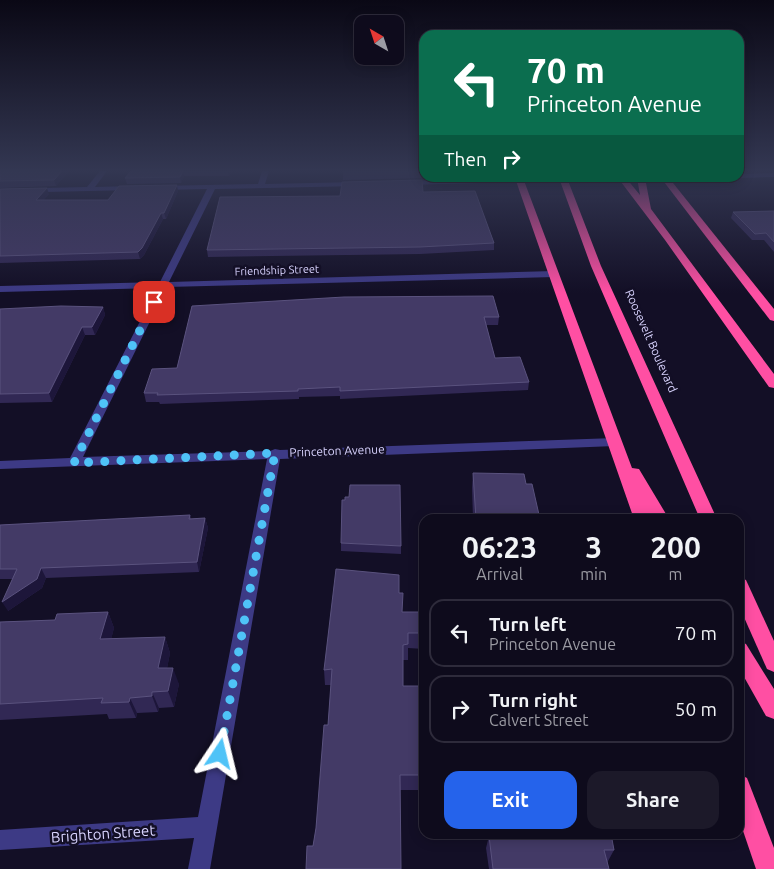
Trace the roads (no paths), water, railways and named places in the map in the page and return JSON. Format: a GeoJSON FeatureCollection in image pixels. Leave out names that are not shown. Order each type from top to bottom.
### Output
{"type":"FeatureCollection","features":[{"type":"Feature","properties":{"kind":"highway"},"geometry":{"type":"LineString","coordinates":[[532,212],[640,514]]}},
{"type":"Feature","properties":{"kind":"highway","name":"Roosevelt Boulevard"},"geometry":{"type":"LineString","coordinates":[[576,212],[600,274],[707,514]]}},
{"type":"Feature","properties":{"kind":"highway"},"geometry":{"type":"LineString","coordinates":[[648,212],[774,384]]}},
{"type":"Feature","properties":{"kind":"highway"},"geometry":{"type":"LineString","coordinates":[[692,212],[774,317]]}},
{"type":"Feature","properties":{"kind":"highway"},"geometry":{"type":"LineString","coordinates":[[615,442],[658,514]]}},
{"type":"Feature","properties":{"kind":"highway"},"geometry":{"type":"LineString","coordinates":[[744,596],[774,663]]}},
{"type":"Feature","properties":{"kind":"highway"},"geometry":{"type":"LineString","coordinates":[[744,658],[774,709]]}},
{"type":"Feature","properties":{"kind":"highway"},"geometry":{"type":"LineString","coordinates":[[744,800],[769,869]]}},
{"type":"Feature","properties":{"kind":"street"},"geometry":{"type":"LineString","coordinates":[[74,463],[200,212]]}},
{"type":"Feature","properties":{"kind":"street","name":"Friendship Street"},"geometry":{"type":"LineString","coordinates":[[0,289],[554,274]]}},
{"type":"Feature","properties":{"kind":"street","name":"Princeton Avenue"},"geometry":{"type":"LineString","coordinates":[[0,465],[275,453],[615,442]]}},
{"type":"Feature","properties":{"kind":"street"},"geometry":{"type":"LineString","coordinates":[[199,869],[275,453]]}},
{"type":"Feature","properties":{"kind":"street","name":"Brighton Street"},"geometry":{"type":"LineString","coordinates":[[0,840],[207,827]]}}]}
